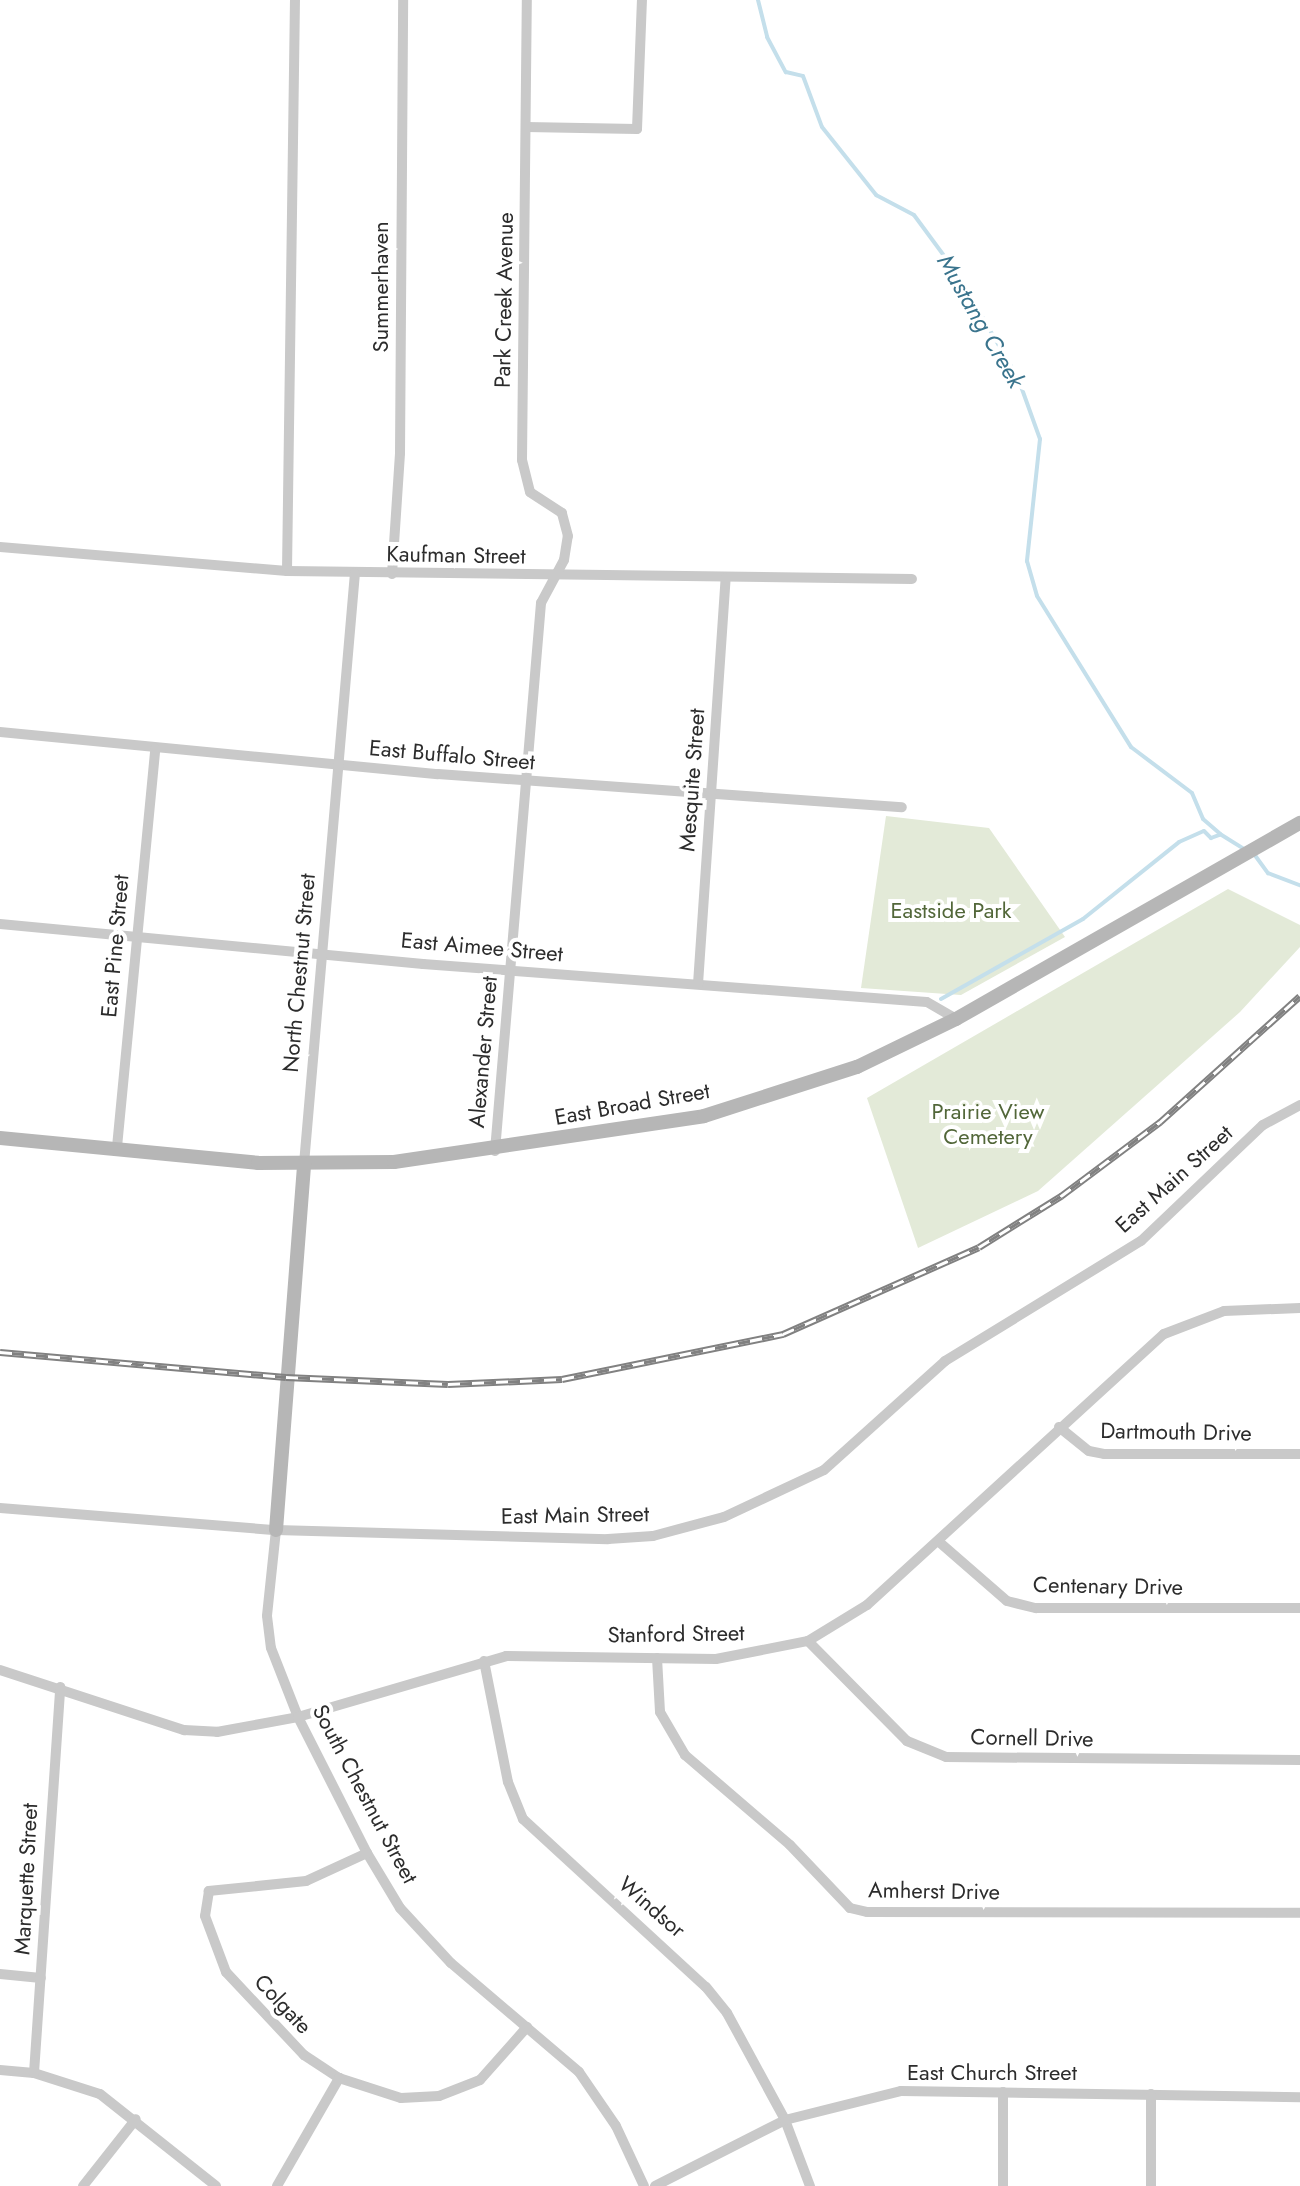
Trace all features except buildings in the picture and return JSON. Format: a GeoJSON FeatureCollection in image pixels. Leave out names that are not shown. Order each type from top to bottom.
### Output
{"type":"FeatureCollection","features":[{"type":"Feature","properties":{"kind":"main road","name":"East Broad Street"},"geometry":{"type":"LineString","coordinates":[[0,1138],[304,1164],[495,1151],[704,1116],[857,1067],[956,1019],[1300,823]]}},
{"type":"Feature","properties":{"kind":"main road","name":"North Chestnut Street"},"geometry":{"type":"LineString","coordinates":[[286,1377],[304,1164]]}},
{"type":"Feature","properties":{"kind":"main road","name":"South Chestnut Street"},"geometry":{"type":"LineString","coordinates":[[276,1530],[286,1377]]}},
{"type":"Feature","properties":{"kind":"street"},"geometry":{"type":"LineString","coordinates":[[287,571],[295,0]]}},
{"type":"Feature","properties":{"kind":"street","name":"Summerhaven"},"geometry":{"type":"LineString","coordinates":[[392,574],[400,453],[403,0]]}},
{"type":"Feature","properties":{"kind":"street","name":"Park Creek Avenue"},"geometry":{"type":"LineString","coordinates":[[527,0],[522,460],[530,492],[562,513],[566,523],[564,560],[552,577]]}},
{"type":"Feature","properties":{"kind":"street"},"geometry":{"type":"LineString","coordinates":[[526,127],[637,129],[642,0]]}},
{"type":"Feature","properties":{"kind":"street","name":"Kaufman Street"},"geometry":{"type":"LineString","coordinates":[[0,547],[287,571],[552,577],[912,579]]}},
{"type":"Feature","properties":{"kind":"street","name":"North Chestnut Street"},"geometry":{"type":"LineString","coordinates":[[304,1164],[355,573]]}},
{"type":"Feature","properties":{"kind":"street","name":"Alexander Street"},"geometry":{"type":"LineString","coordinates":[[495,1151],[541,603],[552,577]]}},
{"type":"Feature","properties":{"kind":"street","name":"Mesquite Street"},"geometry":{"type":"LineString","coordinates":[[698,984],[726,578]]}},
{"type":"Feature","properties":{"kind":"street","name":"East Buffalo Street"},"geometry":{"type":"LineString","coordinates":[[0,732],[155,749],[525,781],[902,807]]}},
{"type":"Feature","properties":{"kind":"street","name":"East Pine Street"},"geometry":{"type":"LineString","coordinates":[[117,1147],[155,749]]}},
{"type":"Feature","properties":{"kind":"street","name":"East Aimee Street"},"geometry":{"type":"LineString","coordinates":[[0,924],[510,970],[927,1002],[956,1019]]}},
{"type":"Feature","properties":{"kind":"street","name":"East Main Street"},"geometry":{"type":"LineString","coordinates":[[0,1508],[276,1530],[608,1539],[653,1536],[724,1517],[824,1470],[945,1361],[1141,1241],[1263,1125],[1300,1105]]}},
{"type":"Feature","properties":{"kind":"street","name":"Stanford Street"},"geometry":{"type":"LineString","coordinates":[[0,1670],[60,1687],[184,1730],[245,1730],[484,1661],[533,1654],[716,1659],[808,1641],[867,1605],[1164,1334],[1224,1311],[1300,1308]]}},
{"type":"Feature","properties":{"kind":"street","name":"Dartmouth Drive"},"geometry":{"type":"LineString","coordinates":[[1059,1427],[1089,1451],[1104,1454],[1300,1454]]}},
{"type":"Feature","properties":{"kind":"street","name":"South Chestnut Street"},"geometry":{"type":"LineString","coordinates":[[276,1530],[267,1616],[271,1648],[298,1717],[367,1853],[400,1908],[451,1963],[579,2072],[616,2126],[644,2186]]}},
{"type":"Feature","properties":{"kind":"street","name":"Centenary Drive"},"geometry":{"type":"LineString","coordinates":[[938,1541],[998,1595],[1036,1608],[1300,1608]]}},
{"type":"Feature","properties":{"kind":"street","name":"Cornell Drive"},"geometry":{"type":"LineString","coordinates":[[808,1641],[907,1741],[946,1757],[1300,1760]]}},
{"type":"Feature","properties":{"kind":"street","name":"Amherst Drive"},"geometry":{"type":"LineString","coordinates":[[657,1658],[660,1712],[685,1755],[790,1845],[850,1908],[882,1912],[1300,1913]]}},
{"type":"Feature","properties":{"kind":"street","name":"Windsor"},"geometry":{"type":"LineString","coordinates":[[484,1661],[508,1782],[523,1819],[706,1987],[727,2013],[785,2120],[810,2186]]}},
{"type":"Feature","properties":{"kind":"street","name":"Marquette Street"},"geometry":{"type":"LineString","coordinates":[[34,2073],[60,1687]]}},
{"type":"Feature","properties":{"kind":"street","name":"Colgate"},"geometry":{"type":"LineString","coordinates":[[367,1853],[306,1881],[209,1891],[205,1916],[226,1972],[304,2055],[339,2078],[401,2098],[439,2096],[480,2080],[527,2027]]}},
{"type":"Feature","properties":{"kind":"street"},"geometry":{"type":"LineString","coordinates":[[0,1974],[41,1978]]}},
{"type":"Feature","properties":{"kind":"street"},"geometry":{"type":"LineString","coordinates":[[0,2070],[34,2073],[100,2094],[136,2119],[216,2186]]}},
{"type":"Feature","properties":{"kind":"street"},"geometry":{"type":"LineString","coordinates":[[277,2186],[339,2078]]}},
{"type":"Feature","properties":{"kind":"street","name":"East Church Street"},"geometry":{"type":"LineString","coordinates":[[655,2186],[785,2120],[901,2091],[1300,2097]]}},
{"type":"Feature","properties":{"kind":"street"},"geometry":{"type":"LineString","coordinates":[[1003,2092],[1003,2186]]}},
{"type":"Feature","properties":{"kind":"street"},"geometry":{"type":"LineString","coordinates":[[1151,2094],[1151,2186]]}},
{"type":"Feature","properties":{"kind":"street"},"geometry":{"type":"LineString","coordinates":[[83,2186],[136,2119]]}},
{"type":"Feature","properties":{"kind":"green space","name":"Eastside Park"},"geometry":{"type":"Polygon","coordinates":[[[886,816],[989,828],[1065,937],[961,995],[861,988],[886,816]]]}},
{"type":"Feature","properties":{"kind":"green space","name":"Prairie View Cemetery"},"geometry":{"type":"Polygon","coordinates":[[[1228,889],[1300,925],[1300,947],[1240,1012],[1038,1191],[918,1248],[867,1098],[1228,889]]]}},
{"type":"Feature","properties":{"kind":"waterway","name":"Mustang Creek"},"geometry":{"type":"LineString","coordinates":[[758,0],[767,37],[786,72],[803,76],[822,127],[876,195],[914,215],[956,272],[1018,378],[1040,439],[1027,561],[1037,596],[1131,747],[1192,793],[1203,819],[1246,850]]}},
{"type":"Feature","properties":{"kind":"waterway"},"geometry":{"type":"LineString","coordinates":[[941,999],[1083,919],[1179,842],[1204,831],[1211,838],[1219,835]]}},
{"type":"Feature","properties":{"kind":"waterway","name":"Mustang Creek"},"geometry":{"type":"LineString","coordinates":[[1254,854],[1268,873],[1300,885]]}},
{"type":"Feature","properties":{"kind":"railway"},"geometry":{"type":"LineString","coordinates":[[0,1352],[286,1377],[448,1384],[562,1379],[783,1334],[979,1247],[1061,1196],[1160,1122],[1300,996]]}}]}
